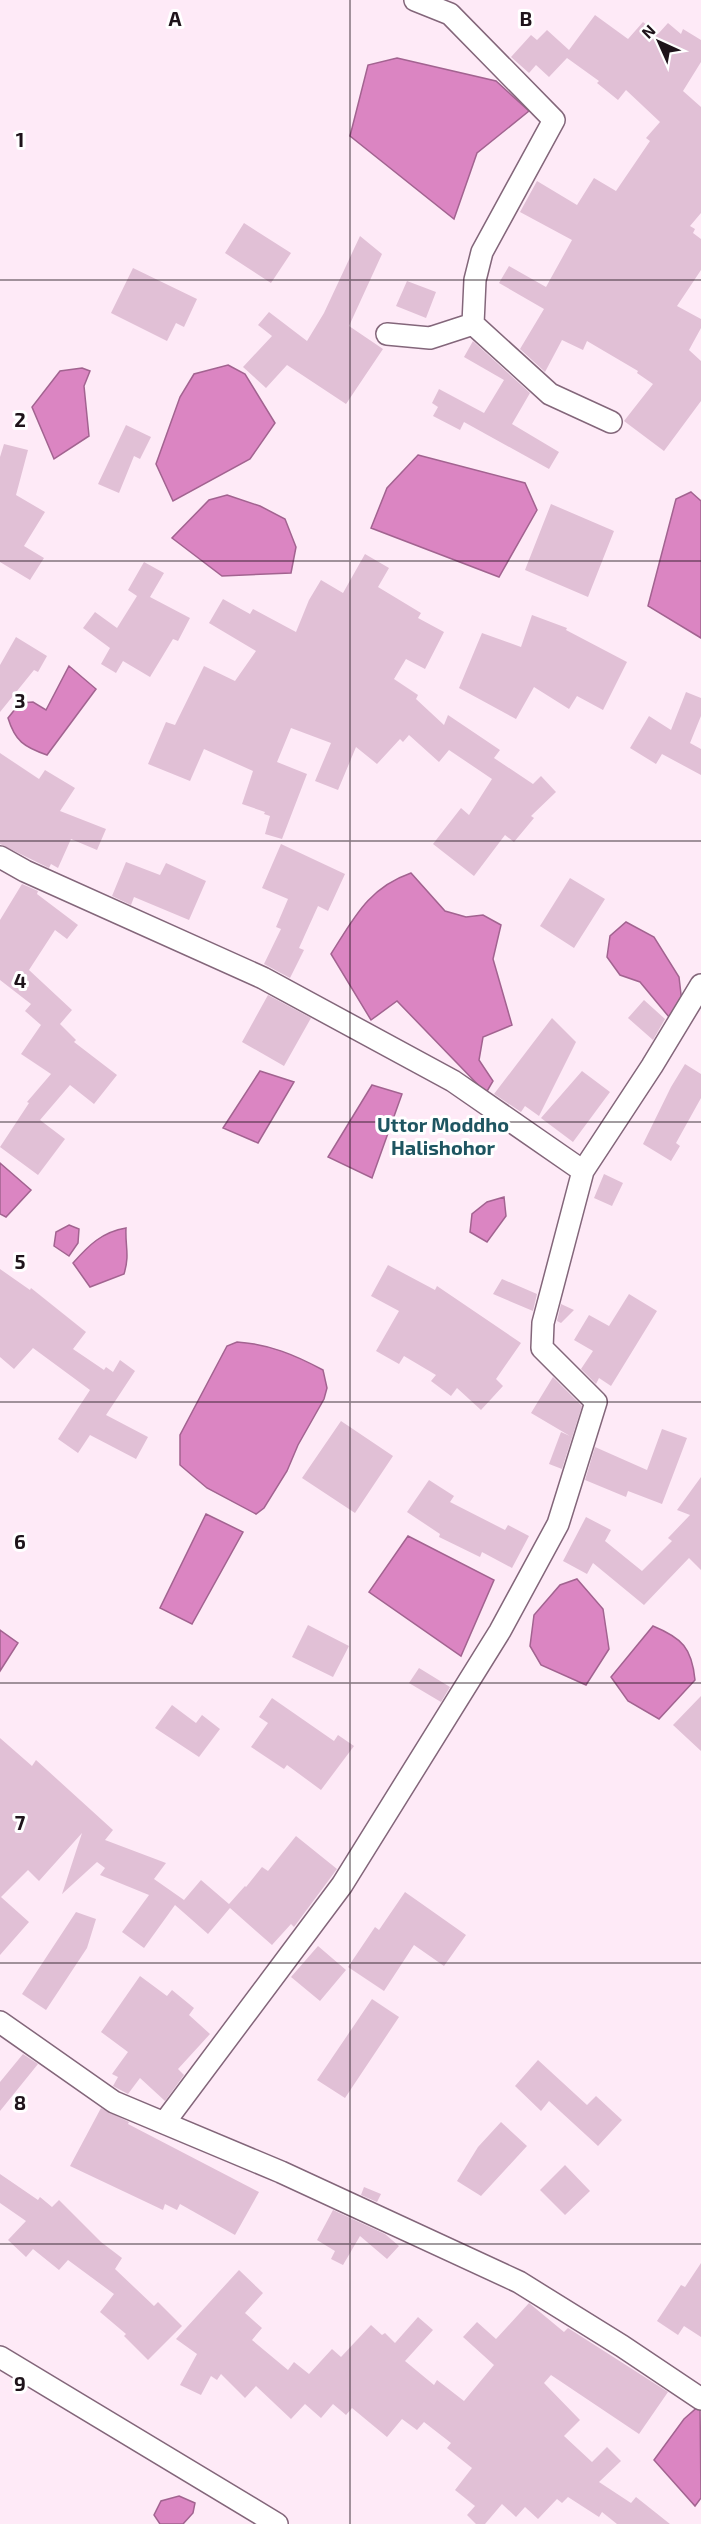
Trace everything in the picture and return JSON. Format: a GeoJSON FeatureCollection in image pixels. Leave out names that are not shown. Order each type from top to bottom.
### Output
{"type":"FeatureCollection","features":[{"type":"Feature","properties":{"kind":"street"},"geometry":{"type":"LineString","coordinates":[[415,0],[450,14],[554,120],[482,252],[475,280],[473,324],[549,394],[611,422]]}},
{"type":"Feature","properties":{"kind":"street"},"geometry":{"type":"LineString","coordinates":[[387,334],[430,338],[473,324]]}},
{"type":"Feature","properties":{"kind":"street"},"geometry":{"type":"LineString","coordinates":[[0,857],[25,871],[263,978],[453,1081],[583,1171]]}},
{"type":"Feature","properties":{"kind":"street"},"geometry":{"type":"LineString","coordinates":[[164,2123],[342,1885],[500,1631],[558,1524],[596,1402],[542,1348],[543,1323],[583,1171],[652,1066],[701,985]]}},
{"type":"Feature","properties":{"kind":"street"},"geometry":{"type":"LineString","coordinates":[[0,2022],[114,2102],[281,2172],[519,2282],[622,2346],[701,2399]]}},
{"type":"Feature","properties":{"kind":"street"},"geometry":{"type":"LineString","coordinates":[[0,2357],[277,2524]]}},
{"type":"Feature","properties":{"kind":"shaded area"},"geometry":{"type":"Polygon","coordinates":[[[397,58],[496,81],[529,111],[477,153],[454,219],[350,136],[368,65],[397,58]]]}},
{"type":"Feature","properties":{"kind":"shaded area"},"geometry":{"type":"Polygon","coordinates":[[[228,365],[245,374],[275,423],[250,459],[173,501],[156,464],[180,397],[194,374],[228,365]]]}},
{"type":"Feature","properties":{"kind":"shaded area"},"geometry":{"type":"Polygon","coordinates":[[[82,368],[90,371],[84,386],[89,436],[54,459],[32,407],[60,371],[82,368]]]}},
{"type":"Feature","properties":{"kind":"shaded area"},"geometry":{"type":"Polygon","coordinates":[[[418,455],[525,483],[537,510],[499,577],[371,528],[387,488],[418,455]]]}},
{"type":"Feature","properties":{"kind":"shaded area"},"geometry":{"type":"Polygon","coordinates":[[[691,492],[701,501],[701,638],[648,606],[676,499],[691,492]]]}},
{"type":"Feature","properties":{"kind":"shaded area"},"geometry":{"type":"Polygon","coordinates":[[[227,495],[260,506],[285,519],[296,547],[291,573],[222,576],[172,538],[209,500],[227,495]]]}},
{"type":"Feature","properties":{"kind":"shaded area"},"geometry":{"type":"Polygon","coordinates":[[[69,666],[96,689],[47,755],[32,749],[17,738],[8,718],[20,703],[33,702],[46,710],[69,666]]]}},
{"type":"Feature","properties":{"kind":"shaded area"},"geometry":{"type":"Polygon","coordinates":[[[411,873],[445,911],[466,917],[483,915],[501,925],[493,959],[512,1025],[483,1037],[479,1060],[493,1081],[486,1093],[397,1001],[371,1020],[331,954],[355,917],[373,896],[396,879],[411,873]]]}},
{"type":"Feature","properties":{"kind":"shaded area"},"geometry":{"type":"Polygon","coordinates":[[[626,922],[654,937],[679,977],[682,1003],[674,1023],[640,982],[620,975],[607,957],[610,936],[626,922]]]}},
{"type":"Feature","properties":{"kind":"shaded area"},"geometry":{"type":"Polygon","coordinates":[[[260,1071],[294,1082],[258,1143],[223,1128],[260,1071]]]}},
{"type":"Feature","properties":{"kind":"shaded area"},"geometry":{"type":"Polygon","coordinates":[[[372,1085],[402,1094],[372,1178],[328,1157],[372,1085]]]}},
{"type":"Feature","properties":{"kind":"shaded area"},"geometry":{"type":"Polygon","coordinates":[[[0,1163],[31,1190],[6,1217],[0,1214],[0,1163]]]}},
{"type":"Feature","properties":{"kind":"shaded area"},"geometry":{"type":"Polygon","coordinates":[[[504,1197],[506,1216],[487,1242],[470,1232],[472,1214],[487,1202],[504,1197]]]}},
{"type":"Feature","properties":{"kind":"shaded area"},"geometry":{"type":"Polygon","coordinates":[[[69,1225],[79,1229],[78,1243],[69,1256],[54,1246],[56,1232],[69,1225]]]}},
{"type":"Feature","properties":{"kind":"shaded area"},"geometry":{"type":"Polygon","coordinates":[[[126,1228],[127,1256],[124,1274],[90,1287],[73,1263],[96,1240],[126,1228]]]}},
{"type":"Feature","properties":{"kind":"shaded area"},"geometry":{"type":"Polygon","coordinates":[[[237,1342],[271,1348],[323,1370],[327,1388],[324,1399],[298,1445],[287,1471],[264,1508],[256,1514],[207,1488],[180,1465],[180,1435],[227,1346],[237,1342]]]}},
{"type":"Feature","properties":{"kind":"shaded area"},"geometry":{"type":"Polygon","coordinates":[[[206,1514],[243,1532],[192,1624],[160,1608],[206,1514]]]}},
{"type":"Feature","properties":{"kind":"shaded area"},"geometry":{"type":"Polygon","coordinates":[[[408,1536],[494,1580],[461,1656],[369,1592],[408,1536]]]}},
{"type":"Feature","properties":{"kind":"shaded area"},"geometry":{"type":"Polygon","coordinates":[[[577,1579],[603,1609],[609,1649],[586,1685],[541,1665],[530,1646],[534,1615],[560,1585],[577,1579]]]}},
{"type":"Feature","properties":{"kind":"shaded area"},"geometry":{"type":"Polygon","coordinates":[[[653,1626],[671,1635],[684,1646],[694,1669],[695,1680],[659,1719],[628,1701],[611,1677],[653,1626]]]}},
{"type":"Feature","properties":{"kind":"shaded area"},"geometry":{"type":"Polygon","coordinates":[[[0,1630],[18,1643],[0,1671],[0,1630]]]}},
{"type":"Feature","properties":{"kind":"shaded area"},"geometry":{"type":"Polygon","coordinates":[[[700,2405],[701,2498],[695,2506],[654,2460],[684,2419],[700,2405]]]}},
{"type":"Feature","properties":{"kind":"shaded area"},"geometry":{"type":"Polygon","coordinates":[[[179,2496],[195,2503],[193,2513],[183,2524],[160,2524],[154,2515],[161,2501],[179,2496]]]}},
{"type":"Feature","properties":{"kind":"building"},"geometry":{"type":"Polygon","coordinates":[[[595,15],[628,39],[643,22],[658,34],[668,23],[681,34],[683,29],[701,40],[701,62],[683,91],[701,107],[701,213],[690,226],[695,229],[693,233],[701,239],[701,270],[677,306],[701,319],[701,328],[689,350],[701,361],[701,401],[664,451],[624,421],[653,384],[637,373],[638,371],[587,341],[583,350],[562,340],[545,372],[520,349],[544,309],[499,283],[509,266],[546,287],[572,240],[520,212],[537,181],[577,205],[594,178],[616,191],[650,141],[646,138],[660,122],[626,90],[618,100],[597,83],[599,81],[567,58],[549,77],[536,65],[529,73],[511,57],[531,35],[537,40],[547,30],[569,50],[595,15]]]}},
{"type":"Feature","properties":{"kind":"building"},"geometry":{"type":"Polygon","coordinates":[[[244,223],[291,253],[271,283],[225,253],[244,223]]]}},
{"type":"Feature","properties":{"kind":"building"},"geometry":{"type":"Polygon","coordinates":[[[360,236],[382,254],[349,326],[383,349],[346,404],[287,365],[266,388],[243,367],[272,336],[258,325],[269,312],[307,341],[324,313],[360,236]]]}},
{"type":"Feature","properties":{"kind":"building"},"geometry":{"type":"Polygon","coordinates":[[[133,268],[197,299],[184,327],[176,323],[167,341],[111,313],[133,268]]]}},
{"type":"Feature","properties":{"kind":"building"},"geometry":{"type":"Polygon","coordinates":[[[407,281],[436,292],[426,318],[396,306],[407,281]]]}},
{"type":"Feature","properties":{"kind":"building"},"geometry":{"type":"Polygon","coordinates":[[[473,341],[530,393],[512,424],[559,452],[549,469],[464,422],[460,430],[433,416],[438,407],[432,403],[439,389],[484,413],[504,380],[464,357],[473,341]]]}},
{"type":"Feature","properties":{"kind":"building"},"geometry":{"type":"Polygon","coordinates":[[[126,425],[151,437],[140,459],[134,456],[119,493],[98,484],[126,425]]]}},
{"type":"Feature","properties":{"kind":"building"},"geometry":{"type":"Polygon","coordinates":[[[4,444],[28,450],[16,495],[45,512],[24,546],[44,558],[30,580],[0,562],[0,457],[4,444]]]}},
{"type":"Feature","properties":{"kind":"building"},"geometry":{"type":"Polygon","coordinates":[[[551,504],[614,531],[588,597],[525,570],[551,504]]]}},
{"type":"Feature","properties":{"kind":"building"},"geometry":{"type":"Polygon","coordinates":[[[365,554],[389,568],[378,587],[421,613],[418,618],[444,632],[425,669],[406,659],[394,679],[418,695],[416,699],[444,725],[448,715],[500,750],[494,758],[533,784],[541,776],[556,792],[531,816],[534,818],[514,842],[505,835],[474,876],[433,844],[461,808],[469,815],[492,779],[449,750],[439,762],[409,735],[403,742],[400,739],[377,764],[356,747],[338,790],[315,781],[331,743],[291,728],[277,762],[307,774],[282,839],[265,834],[270,816],[242,804],[253,771],[204,749],[190,781],[148,764],[166,722],[175,725],[204,666],[235,681],[256,651],[209,623],[223,599],[250,614],[253,609],[296,632],[309,600],[321,580],[343,593],[365,554]]]}},
{"type":"Feature","properties":{"kind":"building"},"geometry":{"type":"Polygon","coordinates":[[[144,562],[164,573],[150,597],[190,618],[178,641],[173,639],[150,677],[123,661],[116,673],[101,664],[110,648],[83,628],[95,612],[117,628],[137,596],[128,590],[144,562]]]}},
{"type":"Feature","properties":{"kind":"building"},"geometry":{"type":"Polygon","coordinates":[[[532,615],[567,628],[566,630],[627,662],[603,710],[577,696],[569,709],[534,687],[516,719],[459,688],[482,633],[521,647],[532,615]]]}},
{"type":"Feature","properties":{"kind":"building"},"geometry":{"type":"Polygon","coordinates":[[[16,637],[47,656],[38,672],[34,670],[0,712],[0,665],[16,637]]]}},
{"type":"Feature","properties":{"kind":"building"},"geometry":{"type":"Polygon","coordinates":[[[686,692],[701,698],[701,716],[690,743],[701,749],[701,775],[662,754],[656,764],[630,748],[649,716],[671,730],[686,692]]]}},
{"type":"Feature","properties":{"kind":"building"},"geometry":{"type":"Polygon","coordinates":[[[0,753],[39,779],[45,770],[75,788],[60,811],[106,829],[97,850],[71,839],[58,868],[51,864],[49,868],[0,844],[0,753]]]}},
{"type":"Feature","properties":{"kind":"building"},"geometry":{"type":"Polygon","coordinates":[[[281,844],[345,874],[328,911],[318,906],[299,948],[304,950],[290,978],[264,964],[281,929],[276,927],[288,899],[262,888],[281,844]]]}},
{"type":"Feature","properties":{"kind":"building"},"geometry":{"type":"Polygon","coordinates":[[[126,862],[160,875],[166,863],[206,881],[189,920],[134,897],[131,905],[112,896],[126,862]]]}},
{"type":"Feature","properties":{"kind":"building"},"geometry":{"type":"Polygon","coordinates":[[[570,878],[605,899],[574,948],[540,926],[570,878]]]}},
{"type":"Feature","properties":{"kind":"building"},"geometry":{"type":"Polygon","coordinates":[[[22,884],[38,891],[37,894],[78,925],[67,939],[55,930],[29,970],[72,1010],[60,1024],[76,1040],[74,1042],[117,1075],[94,1104],[70,1085],[40,1120],[65,1139],[38,1175],[0,1147],[29,1103],[27,1102],[51,1074],[21,1054],[41,1025],[25,1011],[31,1004],[0,980],[0,920],[22,884]]]}},
{"type":"Feature","properties":{"kind":"building"},"geometry":{"type":"Polygon","coordinates":[[[268,995],[311,1018],[284,1066],[242,1042],[268,995]]]}},
{"type":"Feature","properties":{"kind":"building"},"geometry":{"type":"Polygon","coordinates":[[[644,1000],[665,1019],[653,1040],[628,1018],[644,1000]]]}},
{"type":"Feature","properties":{"kind":"building"},"geometry":{"type":"Polygon","coordinates":[[[552,1018],[576,1042],[539,1116],[525,1106],[521,1112],[494,1094],[552,1018]]]}},
{"type":"Feature","properties":{"kind":"building"},"geometry":{"type":"Polygon","coordinates":[[[685,1064],[701,1074],[701,1098],[676,1143],[680,1146],[671,1161],[643,1144],[685,1064]]]}},
{"type":"Feature","properties":{"kind":"building"},"geometry":{"type":"Polygon","coordinates":[[[582,1071],[610,1092],[573,1142],[541,1118],[582,1071]]]}},
{"type":"Feature","properties":{"kind":"building"},"geometry":{"type":"Polygon","coordinates":[[[604,1174],[623,1183],[612,1206],[594,1198],[604,1174]]]}},
{"type":"Feature","properties":{"kind":"building"},"geometry":{"type":"Polygon","coordinates":[[[388,1265],[435,1290],[437,1286],[521,1343],[496,1379],[503,1386],[481,1410],[457,1388],[451,1396],[431,1381],[436,1375],[404,1356],[399,1364],[376,1351],[399,1311],[371,1296],[388,1265]]]}},
{"type":"Feature","properties":{"kind":"building"},"geometry":{"type":"Polygon","coordinates":[[[0,1269],[30,1290],[31,1288],[86,1332],[73,1349],[104,1370],[106,1367],[113,1372],[120,1360],[135,1371],[106,1415],[148,1437],[136,1459],[90,1435],[78,1453],[58,1439],[90,1390],[33,1348],[14,1369],[0,1357],[0,1269]]]}},
{"type":"Feature","properties":{"kind":"building"},"geometry":{"type":"Polygon","coordinates":[[[502,1279],[537,1294],[533,1311],[493,1294],[502,1279]]]}},
{"type":"Feature","properties":{"kind":"building"},"geometry":{"type":"Polygon","coordinates":[[[629,1294],[657,1311],[611,1386],[599,1378],[596,1384],[581,1369],[593,1351],[574,1340],[589,1315],[609,1326],[629,1294]]]}},
{"type":"Feature","properties":{"kind":"building"},"geometry":{"type":"Polygon","coordinates":[[[561,1304],[574,1310],[561,1323],[557,1321],[561,1304]]]}},
{"type":"Feature","properties":{"kind":"building"},"geometry":{"type":"Polygon","coordinates":[[[553,1377],[582,1406],[562,1469],[549,1464],[561,1432],[570,1436],[531,1413],[553,1377]]]}},
{"type":"Feature","properties":{"kind":"building"},"geometry":{"type":"Polygon","coordinates":[[[341,1421],[393,1456],[355,1513],[302,1478],[341,1421]]]}},
{"type":"Feature","properties":{"kind":"building"},"geometry":{"type":"Polygon","coordinates":[[[662,1429],[687,1438],[662,1504],[628,1491],[626,1497],[585,1480],[595,1447],[647,1470],[662,1429]]]}},
{"type":"Feature","properties":{"kind":"building"},"geometry":{"type":"Polygon","coordinates":[[[701,1477],[701,1570],[689,1558],[644,1605],[593,1563],[587,1574],[563,1561],[586,1517],[611,1530],[605,1541],[642,1571],[672,1541],[668,1538],[690,1515],[677,1510],[701,1477]]]}},
{"type":"Feature","properties":{"kind":"building"},"geometry":{"type":"Polygon","coordinates":[[[429,1480],[454,1496],[450,1502],[505,1530],[508,1525],[529,1536],[512,1568],[482,1552],[480,1557],[439,1537],[440,1534],[407,1512],[429,1480]]]}},
{"type":"Feature","properties":{"kind":"building"},"geometry":{"type":"Polygon","coordinates":[[[308,1625],[349,1646],[333,1677],[292,1657],[308,1625]]]}},
{"type":"Feature","properties":{"kind":"building"},"geometry":{"type":"Polygon","coordinates":[[[419,1668],[450,1687],[441,1702],[409,1683],[419,1668]]]}},
{"type":"Feature","properties":{"kind":"building"},"geometry":{"type":"Polygon","coordinates":[[[701,1696],[701,1751],[673,1725],[701,1696]]]}},
{"type":"Feature","properties":{"kind":"building"},"geometry":{"type":"Polygon","coordinates":[[[272,1698],[334,1741],[338,1735],[354,1746],[321,1790],[287,1765],[284,1769],[251,1747],[268,1723],[259,1717],[272,1698]]]}},
{"type":"Feature","properties":{"kind":"building"},"geometry":{"type":"Polygon","coordinates":[[[172,1705],[196,1723],[202,1715],[220,1729],[199,1757],[155,1728],[172,1705]]]}},
{"type":"Feature","properties":{"kind":"building"},"geometry":{"type":"Polygon","coordinates":[[[0,1738],[32,1766],[36,1760],[113,1830],[105,1840],[166,1863],[154,1879],[184,1900],[201,1880],[229,1904],[262,1867],[268,1871],[296,1836],[337,1869],[294,1927],[291,1924],[272,1945],[230,1908],[208,1934],[175,1905],[144,1948],[122,1932],[149,1895],[100,1875],[105,1868],[97,1862],[62,1894],[82,1833],[39,1881],[28,1870],[1,1897],[29,1922],[0,1955],[0,1738]]]}},
{"type":"Feature","properties":{"kind":"building"},"geometry":{"type":"Polygon","coordinates":[[[405,1892],[466,1935],[444,1966],[414,1945],[384,1991],[348,1967],[375,1927],[379,1930],[405,1892]]]}},
{"type":"Feature","properties":{"kind":"building"},"geometry":{"type":"Polygon","coordinates":[[[76,1912],[96,1919],[87,1948],[46,2010],[22,1994],[76,1912]]]}},
{"type":"Feature","properties":{"kind":"building"},"geometry":{"type":"Polygon","coordinates":[[[318,1946],[346,1970],[320,2001],[291,1977],[318,1946]]]}},
{"type":"Feature","properties":{"kind":"building"},"geometry":{"type":"Polygon","coordinates":[[[140,1976],[167,1996],[172,1990],[194,2008],[189,2015],[210,2034],[178,2069],[184,2075],[165,2101],[140,2078],[128,2094],[113,2086],[118,2077],[112,2074],[128,2052],[101,2032],[140,1976]]]}},
{"type":"Feature","properties":{"kind":"building"},"geometry":{"type":"Polygon","coordinates":[[[372,1999],[399,2017],[345,2098],[317,2080],[372,1999]]]}},
{"type":"Feature","properties":{"kind":"building"},"geometry":{"type":"Polygon","coordinates":[[[23,2054],[38,2064],[0,2111],[0,2082],[23,2054]]]}},
{"type":"Feature","properties":{"kind":"building"},"geometry":{"type":"Polygon","coordinates":[[[538,2060],[587,2105],[596,2096],[622,2120],[598,2146],[549,2101],[541,2111],[515,2086],[538,2060]]]}},
{"type":"Feature","properties":{"kind":"building"},"geometry":{"type":"Polygon","coordinates":[[[101,2108],[259,2192],[235,2235],[180,2204],[177,2210],[165,2204],[163,2210],[70,2166],[101,2108]]]}},
{"type":"Feature","properties":{"kind":"building"},"geometry":{"type":"Polygon","coordinates":[[[501,2122],[527,2146],[481,2196],[457,2181],[478,2147],[501,2122]]]}},
{"type":"Feature","properties":{"kind":"building"},"geometry":{"type":"Polygon","coordinates":[[[565,2165],[590,2191],[565,2215],[540,2190],[565,2165]]]}},
{"type":"Feature","properties":{"kind":"building"},"geometry":{"type":"Polygon","coordinates":[[[0,2174],[38,2200],[40,2197],[52,2207],[59,2200],[101,2242],[122,2258],[115,2269],[154,2306],[158,2302],[182,2326],[148,2360],[124,2336],[126,2334],[100,2312],[114,2294],[68,2260],[59,2270],[33,2249],[26,2257],[8,2240],[26,2221],[0,2203],[0,2174]]]}},
{"type":"Feature","properties":{"kind":"building"},"geometry":{"type":"Polygon","coordinates":[[[364,2187],[381,2194],[377,2202],[361,2195],[364,2187]]]}},
{"type":"Feature","properties":{"kind":"building"},"geometry":{"type":"Polygon","coordinates":[[[333,2210],[385,2234],[399,2246],[387,2259],[360,2236],[343,2265],[331,2259],[335,2251],[317,2240],[333,2210]]]}},
{"type":"Feature","properties":{"kind":"building"},"geometry":{"type":"Polygon","coordinates":[[[701,2263],[701,2337],[684,2326],[678,2335],[657,2321],[681,2285],[685,2287],[701,2263]]]}},
{"type":"Feature","properties":{"kind":"building"},"geometry":{"type":"Polygon","coordinates":[[[239,2270],[263,2293],[245,2313],[262,2328],[252,2340],[288,2370],[294,2362],[309,2374],[332,2349],[341,2357],[371,2325],[382,2335],[385,2333],[395,2343],[418,2317],[433,2330],[405,2361],[434,2385],[437,2380],[464,2401],[494,2365],[463,2337],[477,2322],[496,2339],[529,2303],[564,2332],[568,2328],[668,2392],[639,2434],[551,2375],[544,2383],[580,2420],[564,2436],[592,2462],[607,2447],[621,2461],[599,2482],[631,2503],[636,2497],[670,2524],[617,2524],[602,2512],[599,2517],[568,2497],[562,2503],[557,2499],[538,2519],[525,2507],[516,2517],[502,2504],[485,2524],[476,2524],[467,2515],[475,2506],[455,2490],[472,2468],[447,2448],[451,2443],[424,2422],[417,2430],[402,2419],[387,2437],[352,2408],[346,2415],[333,2404],[321,2418],[305,2404],[291,2419],[256,2386],[245,2398],[221,2374],[217,2380],[211,2376],[201,2395],[180,2385],[197,2354],[176,2339],[239,2270]]]}},
{"type":"Feature","properties":{"kind":"district","name":"Uttor Moddho Halishohor"},"geometry":{"type":"Point","coordinates":[443,1136]}}]}
